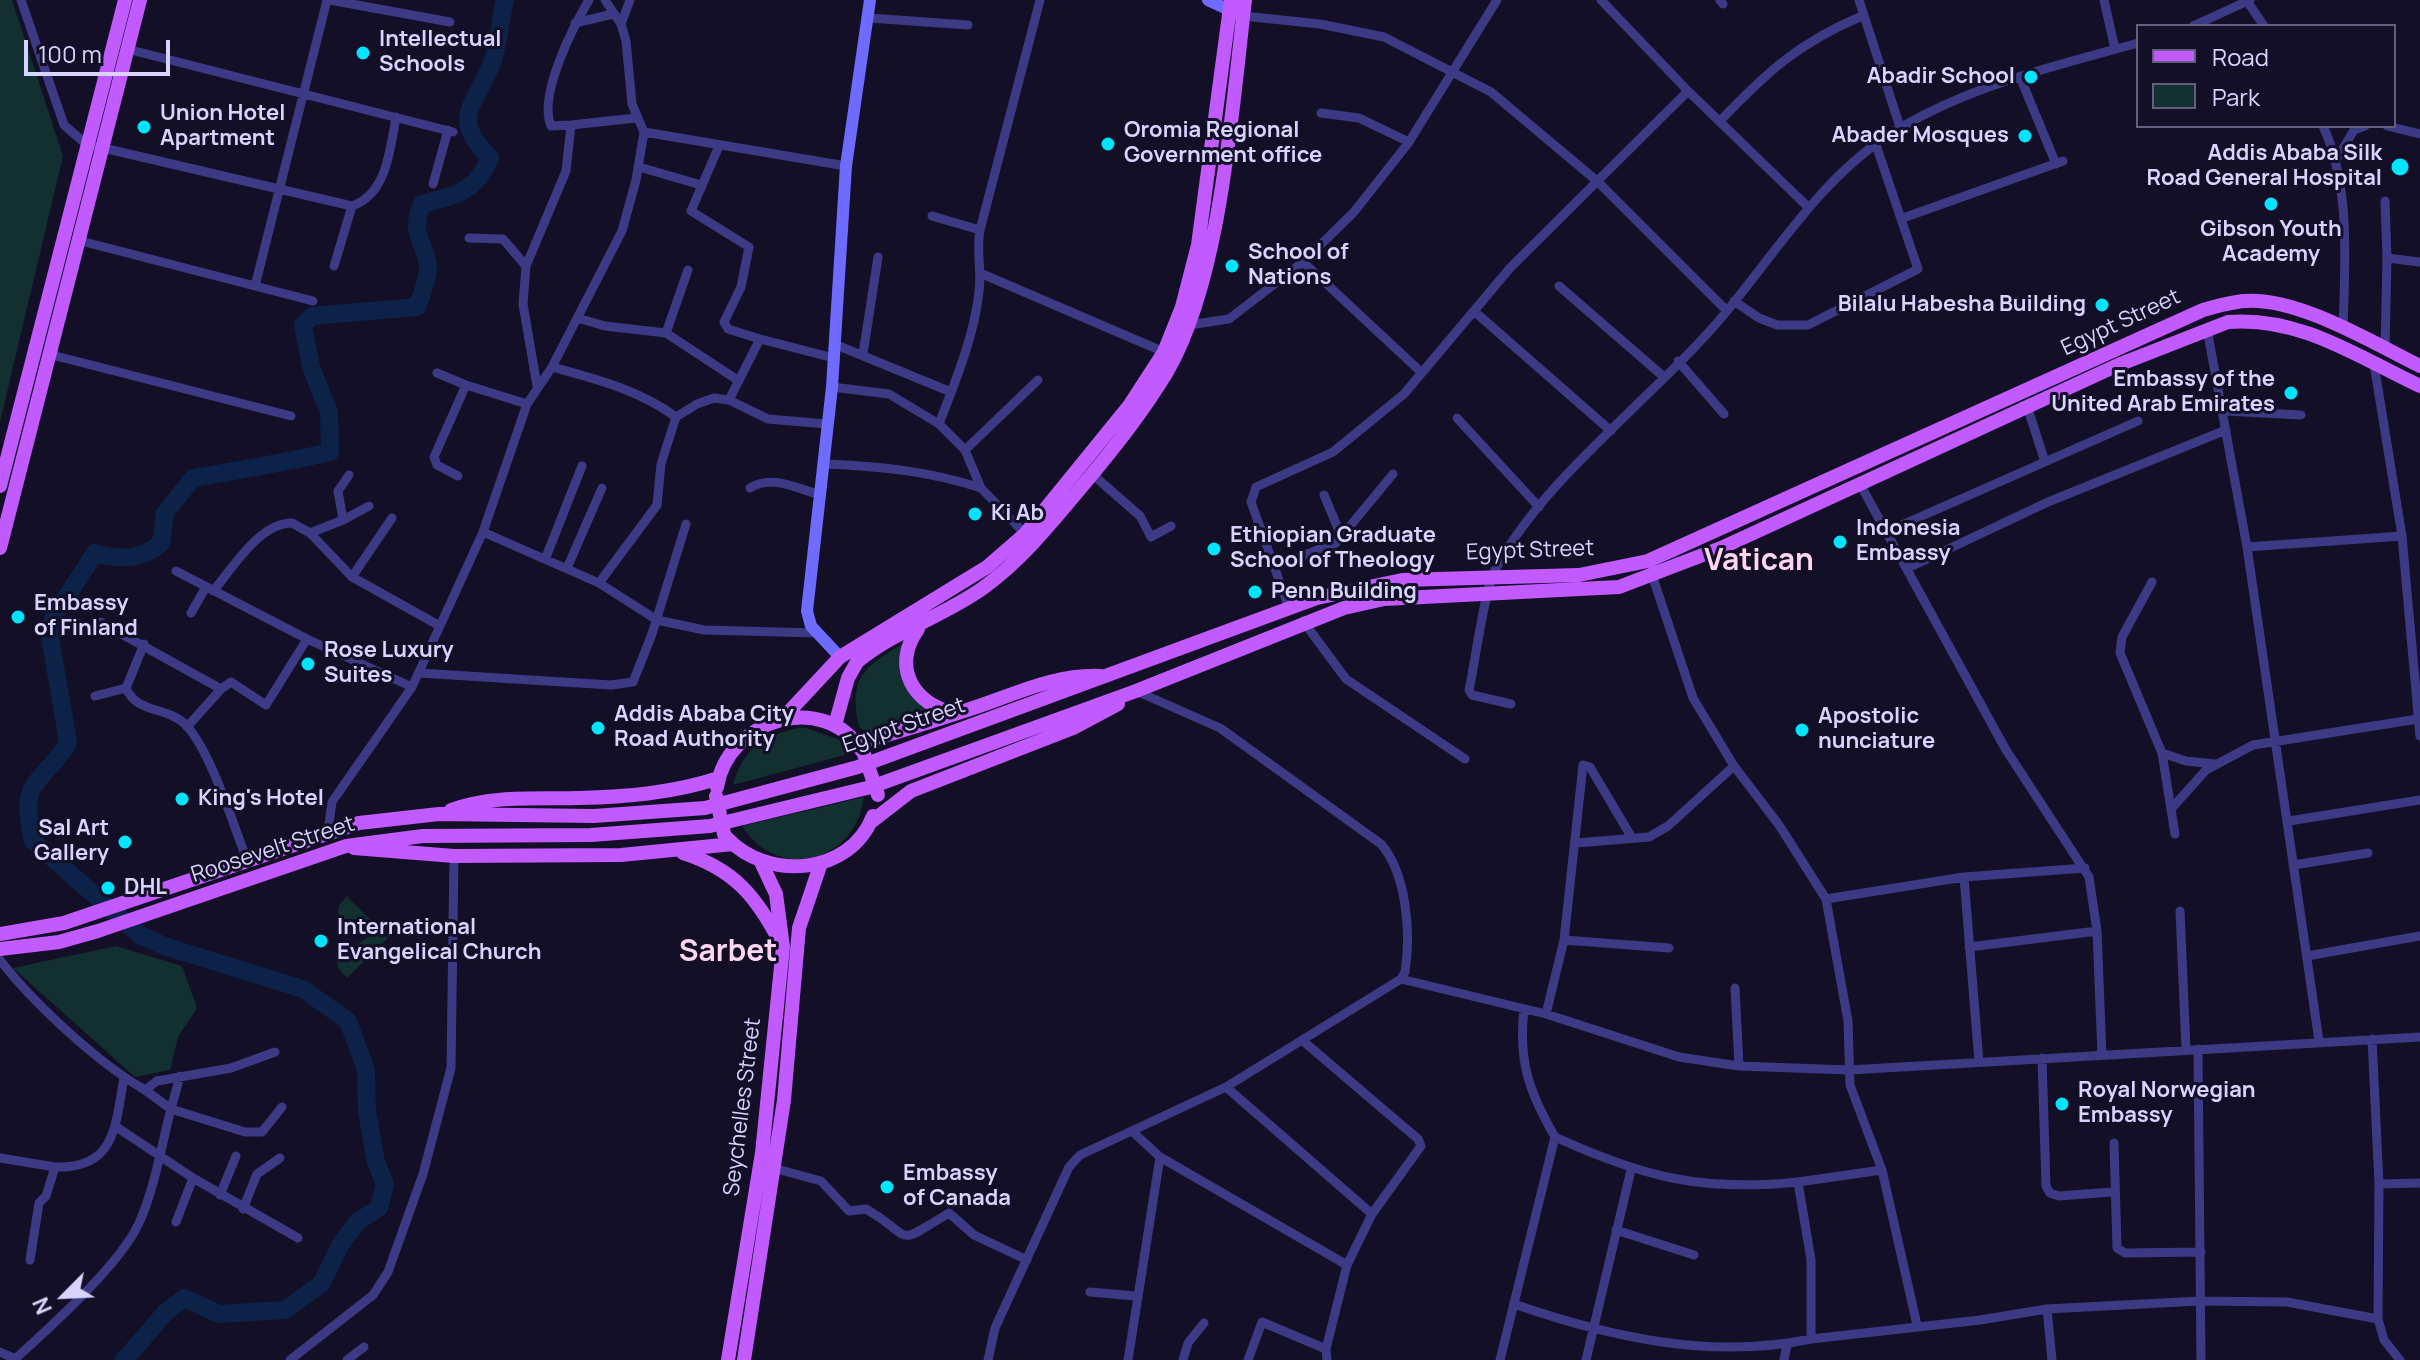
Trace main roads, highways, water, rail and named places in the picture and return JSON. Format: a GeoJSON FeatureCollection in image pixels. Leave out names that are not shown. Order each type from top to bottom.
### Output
{"type":"FeatureCollection","features":[{"type":"Feature","properties":{"kind":"main road"},"geometry":{"type":"LineString","coordinates":[[0,548],[46,344],[86,144],[125,0]]}},
{"type":"Feature","properties":{"kind":"main road"},"geometry":{"type":"LineString","coordinates":[[0,486],[77,240],[140,0]]}},
{"type":"Feature","properties":{"kind":"main road"},"geometry":{"type":"LineString","coordinates":[[835,725],[848,678],[857,662],[983,588],[1092,474],[1134,410],[1164,352],[1182,307],[1198,245],[1234,9],[1245,0]]}},
{"type":"Feature","properties":{"kind":"main road"},"geometry":{"type":"LineString","coordinates":[[1134,691],[1114,707],[1073,728],[911,791],[871,822],[842,852],[821,863],[801,868],[761,862],[728,839],[716,796],[719,778],[737,748],[784,717],[840,657],[1029,539],[1168,370],[1197,301],[1219,189],[1234,9]]}},
{"type":"Feature","properties":{"kind":"main road","name":"Egypt Street"},"geometry":{"type":"LineString","coordinates":[[705,808],[858,767],[1289,608],[1372,584],[1493,575],[1579,575],[1648,561],[2203,310],[2247,300],[2269,302],[2343,329],[2420,366]]}},
{"type":"Feature","properties":{"kind":"main road","name":"Egypt Street"},"geometry":{"type":"LineString","coordinates":[[710,826],[871,787],[1134,691],[1303,621],[1384,599],[1490,593],[1592,592],[1653,577],[2027,406],[2207,329],[2248,321],[2295,327],[2333,341],[2420,386]]}},
{"type":"Feature","properties":{"kind":"main road"},"geometry":{"type":"LineString","coordinates":[[921,626],[907,648],[905,667],[910,685],[928,704],[957,713]]}},
{"type":"Feature","properties":{"kind":"main road"},"geometry":{"type":"LineString","coordinates":[[860,748],[1050,681],[1085,675],[1110,676]]}},
{"type":"Feature","properties":{"kind":"main road"},"geometry":{"type":"LineString","coordinates":[[784,717],[808,716],[835,725],[860,748],[878,795],[871,822]]}},
{"type":"Feature","properties":{"kind":"main road"},"geometry":{"type":"LineString","coordinates":[[439,814],[479,801],[671,791],[719,778]]}},
{"type":"Feature","properties":{"kind":"main road","name":"Roosevelt Street"},"geometry":{"type":"LineString","coordinates":[[4,933],[94,913],[328,831],[382,819],[439,814],[594,816],[705,808]]}},
{"type":"Feature","properties":{"kind":"main road","name":"Roosevelt Street"},"geometry":{"type":"LineString","coordinates":[[0,949],[59,942],[98,931],[346,846],[423,836],[591,835],[710,826]]}},
{"type":"Feature","properties":{"kind":"main road"},"geometry":{"type":"LineString","coordinates":[[346,846],[366,852],[454,856],[677,851],[728,839]]}},
{"type":"Feature","properties":{"kind":"main road"},"geometry":{"type":"LineString","coordinates":[[677,851],[708,861],[732,875],[764,909],[783,947]]}},
{"type":"Feature","properties":{"kind":"main road","name":"Seychelles Street"},"geometry":{"type":"LineString","coordinates":[[728,1360],[762,1153],[783,947],[776,894],[761,862]]}},
{"type":"Feature","properties":{"kind":"main road","name":"Seychelles Street"},"geometry":{"type":"LineString","coordinates":[[744,1360],[792,1025],[799,928],[821,863]]}},
{"type":"Feature","properties":{"kind":"waterway"},"geometry":{"type":"LineString","coordinates":[[124,1360],[166,1312],[184,1298],[219,1314],[285,1310],[321,1284],[340,1245],[357,1222],[379,1208],[385,1184],[376,1162],[367,1112],[366,1070],[348,1021],[303,989],[164,946],[140,935],[33,841],[29,815],[32,789],[68,742],[49,631],[54,616],[95,553],[130,557],[146,553],[161,543],[165,513],[193,478],[330,452],[329,412],[311,367],[303,325],[312,316],[417,307],[428,268],[417,231],[422,204],[463,191],[477,179],[490,158],[478,144],[468,121],[473,101],[492,63],[505,0]]}},
{"type":"Feature","properties":{"kind":"place","name":"Intellectual Schools"},"geometry":{"type":"Point","coordinates":[363,53]}},
{"type":"Feature","properties":{"kind":"place","name":"Abadir School"},"geometry":{"type":"Point","coordinates":[2031,77]}},
{"type":"Feature","properties":{"kind":"place","name":"Union Hotel Apartment"},"geometry":{"type":"Point","coordinates":[144,127]}},
{"type":"Feature","properties":{"kind":"place","name":"Abader Mosques"},"geometry":{"type":"Point","coordinates":[2025,136]}},
{"type":"Feature","properties":{"kind":"place","name":"Oromia Regional Government office"},"geometry":{"type":"Point","coordinates":[1108,144]}},
{"type":"Feature","properties":{"kind":"place","name":"Addis Ababa Silk Road General Hospital"},"geometry":{"type":"Point","coordinates":[2400,167]}},
{"type":"Feature","properties":{"kind":"place","name":"Gibson Youth Academy"},"geometry":{"type":"Point","coordinates":[2271,204]}},
{"type":"Feature","properties":{"kind":"place","name":"School of Nations"},"geometry":{"type":"Point","coordinates":[1232,266]}},
{"type":"Feature","properties":{"kind":"place","name":"Bilalu Habesha Building"},"geometry":{"type":"Point","coordinates":[2102,305]}},
{"type":"Feature","properties":{"kind":"place","name":"Embassy of the United Arab Emirates"},"geometry":{"type":"Point","coordinates":[2291,393]}},
{"type":"Feature","properties":{"kind":"place","name":"Ki Ab"},"geometry":{"type":"Point","coordinates":[975,514]}},
{"type":"Feature","properties":{"kind":"place","name":"Indonesia Embassy"},"geometry":{"type":"Point","coordinates":[1840,542]}},
{"type":"Feature","properties":{"kind":"place","name":"Ethiopian Graduate School of Theology"},"geometry":{"type":"Point","coordinates":[1214,549]}},
{"type":"Feature","properties":{"kind":"place","name":"Penn Building"},"geometry":{"type":"Point","coordinates":[1255,592]}},
{"type":"Feature","properties":{"kind":"place","name":"Embassy of Finland"},"geometry":{"type":"Point","coordinates":[18,617]}},
{"type":"Feature","properties":{"kind":"place","name":"Rose Luxury Suites"},"geometry":{"type":"Point","coordinates":[308,664]}},
{"type":"Feature","properties":{"kind":"place","name":"Addis Ababa City Road Authority"},"geometry":{"type":"Point","coordinates":[598,728]}},
{"type":"Feature","properties":{"kind":"place","name":"Apostolic nunciature"},"geometry":{"type":"Point","coordinates":[1802,730]}},
{"type":"Feature","properties":{"kind":"place","name":"King's Hotel"},"geometry":{"type":"Point","coordinates":[182,799]}},
{"type":"Feature","properties":{"kind":"place","name":"Sal Art Gallery"},"geometry":{"type":"Point","coordinates":[125,842]}},
{"type":"Feature","properties":{"kind":"place","name":"DHL"},"geometry":{"type":"Point","coordinates":[108,888]}},
{"type":"Feature","properties":{"kind":"place","name":"International Evangelical Church"},"geometry":{"type":"Point","coordinates":[321,941]}},
{"type":"Feature","properties":{"kind":"place","name":"Royal Norwegian Embassy"},"geometry":{"type":"Point","coordinates":[2062,1104]}},
{"type":"Feature","properties":{"kind":"place","name":"Embassy of Canada"},"geometry":{"type":"Point","coordinates":[887,1187]}},
{"type":"Feature","properties":{"kind":"district","name":"Vatican"},"geometry":{"type":"Point","coordinates":[1759,562]}},
{"type":"Feature","properties":{"kind":"district","name":"Sarbet"},"geometry":{"type":"Point","coordinates":[728,953]}}]}
